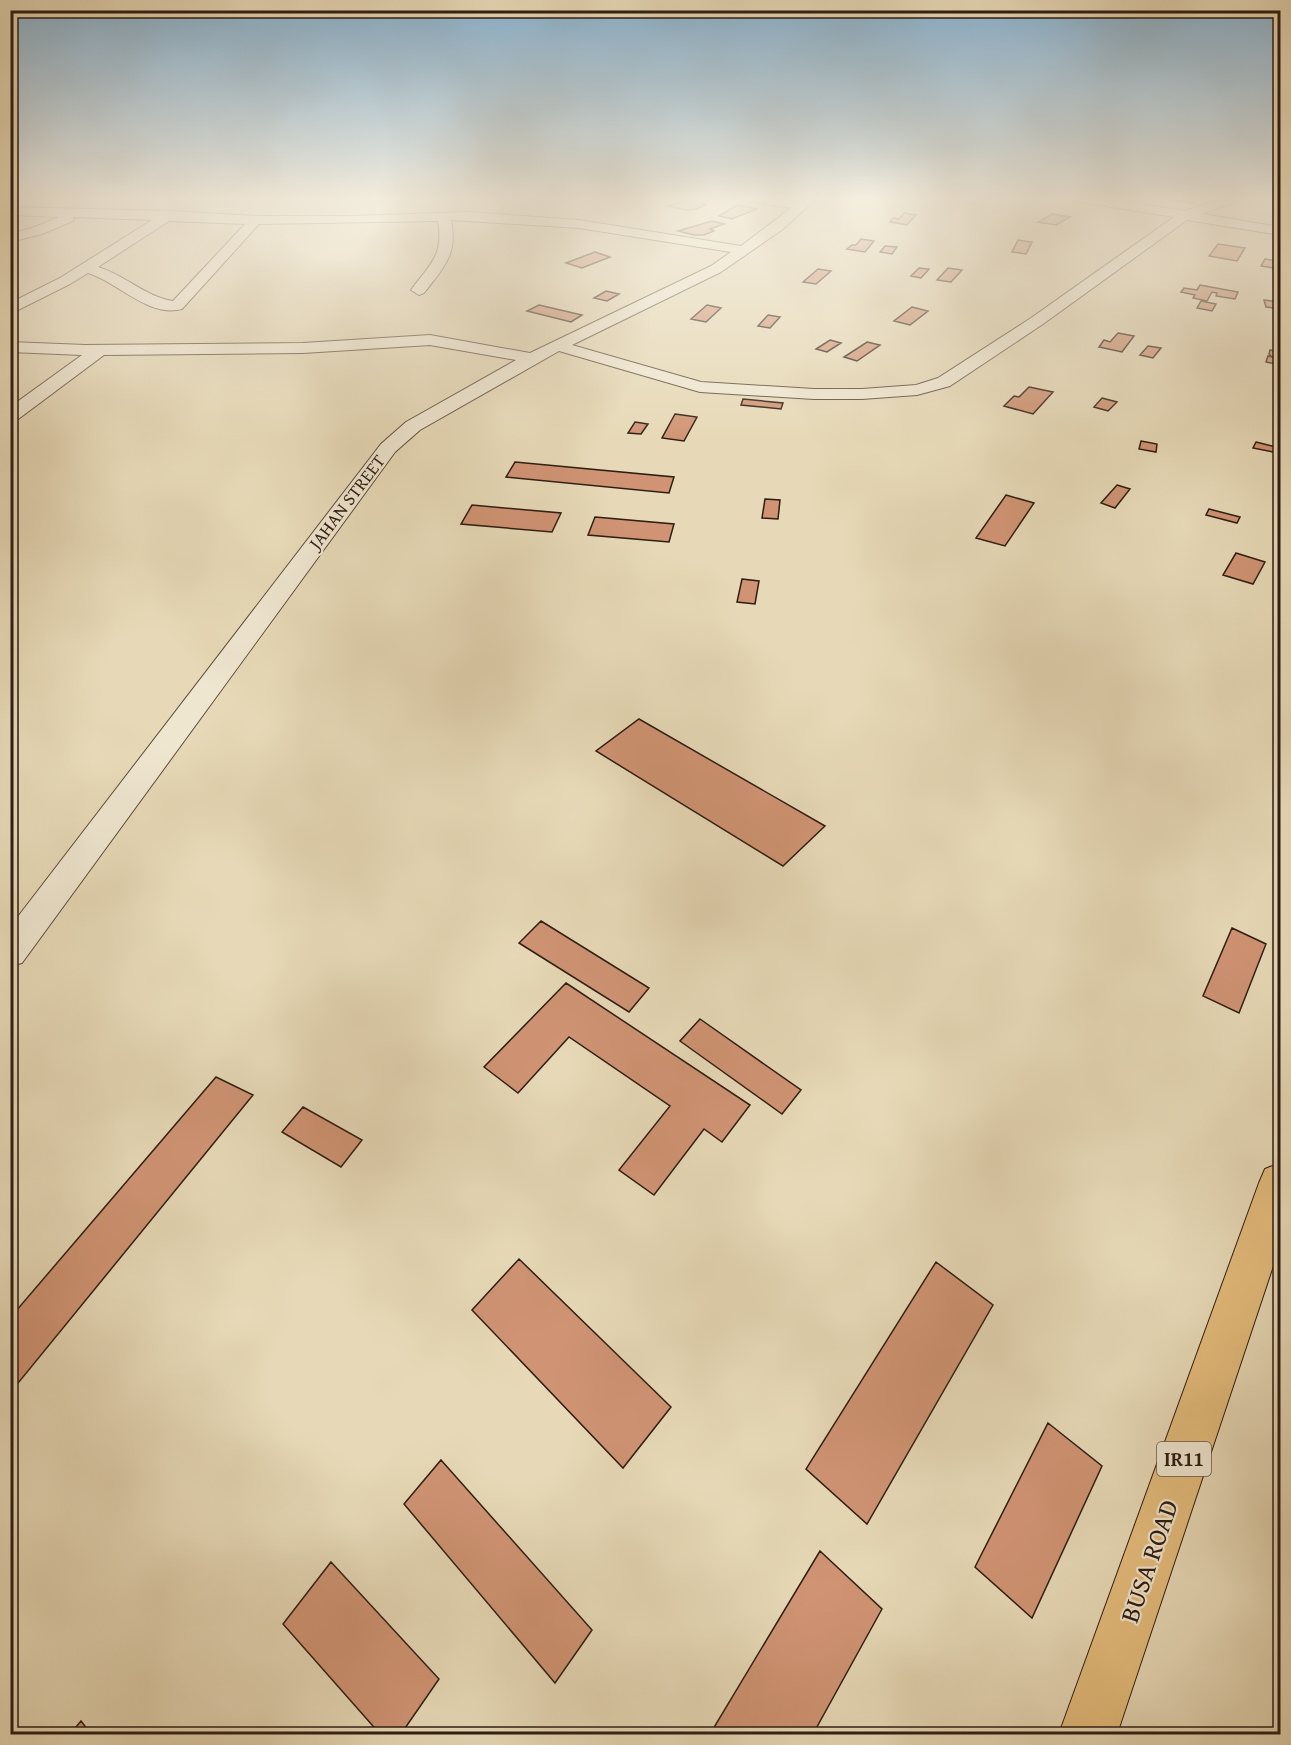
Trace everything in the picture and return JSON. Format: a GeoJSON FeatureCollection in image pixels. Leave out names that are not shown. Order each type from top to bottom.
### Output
{"type":"FeatureCollection","features":[{"type":"Feature","properties":{"kind":"main road","name":"BUSA ROAD"},"geometry":{"type":"LineString","coordinates":[[1088,1734],[1281,1183]]}},
{"type":"Feature","properties":{"kind":"street"},"geometry":{"type":"LineString","coordinates":[[10,309],[68,278]]}},
{"type":"Feature","properties":{"kind":"street"},"geometry":{"type":"LineString","coordinates":[[114,278],[121,285],[182,317],[196,349]]}},
{"type":"Feature","properties":{"kind":"street"},"geometry":{"type":"LineString","coordinates":[[182,317],[211,278]]}},
{"type":"Feature","properties":{"kind":"street"},"geometry":{"type":"LineString","coordinates":[[419,290],[428,278]]}},
{"type":"Feature","properties":{"kind":"street","name":"JAHAN STREET"},"geometry":{"type":"LineString","coordinates":[[10,953],[388,447],[413,426],[532,358],[697,278]]}},
{"type":"Feature","properties":{"kind":"street"},"geometry":{"type":"LineString","coordinates":[[558,346],[700,387],[814,394],[862,394],[917,390],[944,382],[1097,278]]}},
{"type":"Feature","properties":{"kind":"street"},"geometry":{"type":"LineString","coordinates":[[10,291],[40,294]]}},
{"type":"Feature","properties":{"kind":"street"},"geometry":{"type":"LineString","coordinates":[[10,348],[303,348],[430,340],[532,358]]}},
{"type":"Feature","properties":{"kind":"street"},"geometry":{"type":"LineString","coordinates":[[10,416],[101,349]]}},
{"type":"Feature","properties":{"kind":"building"},"geometry":{"type":"Polygon","coordinates":[[[807,278],[822,278],[816,284],[803,282],[807,278]]]}},
{"type":"Feature","properties":{"kind":"building"},"geometry":{"type":"Polygon","coordinates":[[[938,278],[954,278],[951,282],[937,280],[938,278]]]}},
{"type":"Feature","properties":{"kind":"building"},"geometry":{"type":"Polygon","coordinates":[[[1200,285],[1238,292],[1235,299],[1216,296],[1217,293],[1212,292],[1207,301],[1181,292],[1184,288],[1197,290],[1200,285]]]}},
{"type":"Feature","properties":{"kind":"building"},"geometry":{"type":"Polygon","coordinates":[[[606,291],[619,294],[607,301],[594,298],[606,291]]]}},
{"type":"Feature","properties":{"kind":"building"},"geometry":{"type":"Polygon","coordinates":[[[1264,300],[1280,302],[1280,309],[1266,307],[1264,300]]]}},
{"type":"Feature","properties":{"kind":"building"},"geometry":{"type":"Polygon","coordinates":[[[1201,301],[1216,304],[1212,311],[1197,308],[1201,301]]]}},
{"type":"Feature","properties":{"kind":"building"},"geometry":{"type":"Polygon","coordinates":[[[539,305],[582,315],[571,322],[527,311],[539,305]]]}},
{"type":"Feature","properties":{"kind":"building"},"geometry":{"type":"Polygon","coordinates":[[[707,305],[721,308],[706,322],[691,319],[707,305]]]}},
{"type":"Feature","properties":{"kind":"building"},"geometry":{"type":"Polygon","coordinates":[[[912,307],[928,311],[910,325],[894,321],[912,307]]]}},
{"type":"Feature","properties":{"kind":"building"},"geometry":{"type":"Polygon","coordinates":[[[768,315],[780,317],[770,328],[758,326],[768,315]]]}},
{"type":"Feature","properties":{"kind":"building"},"geometry":{"type":"Polygon","coordinates":[[[1118,333],[1134,336],[1122,352],[1099,347],[1104,340],[1110,342],[1118,333]]]}},
{"type":"Feature","properties":{"kind":"building"},"geometry":{"type":"Polygon","coordinates":[[[830,340],[841,343],[827,352],[816,349],[830,340]]]}},
{"type":"Feature","properties":{"kind":"building"},"geometry":{"type":"Polygon","coordinates":[[[867,342],[880,345],[857,361],[844,357],[867,342]]]}},
{"type":"Feature","properties":{"kind":"building"},"geometry":{"type":"Polygon","coordinates":[[[1277,345],[1280,345],[1280,365],[1266,362],[1268,356],[1272,357],[1269,354],[1270,350],[1275,351],[1277,345]]]}},
{"type":"Feature","properties":{"kind":"building"},"geometry":{"type":"Polygon","coordinates":[[[1148,346],[1161,348],[1153,358],[1140,355],[1148,346]]]}},
{"type":"Feature","properties":{"kind":"building"},"geometry":{"type":"Polygon","coordinates":[[[1029,387],[1053,392],[1033,414],[1004,406],[1014,396],[1019,397],[1029,387]]]}},
{"type":"Feature","properties":{"kind":"building"},"geometry":{"type":"Polygon","coordinates":[[[1102,398],[1117,402],[1108,411],[1094,407],[1102,398]]]}},
{"type":"Feature","properties":{"kind":"building"},"geometry":{"type":"Polygon","coordinates":[[[743,399],[783,403],[781,409],[741,405],[743,399]]]}},
{"type":"Feature","properties":{"kind":"building"},"geometry":{"type":"Polygon","coordinates":[[[675,414],[697,417],[684,441],[662,438],[675,414]]]}},
{"type":"Feature","properties":{"kind":"building"},"geometry":{"type":"Polygon","coordinates":[[[635,422],[648,424],[641,434],[628,433],[635,422]]]}},
{"type":"Feature","properties":{"kind":"building"},"geometry":{"type":"Polygon","coordinates":[[[1141,441],[1157,444],[1156,452],[1139,449],[1141,441]]]}},
{"type":"Feature","properties":{"kind":"building"},"geometry":{"type":"Polygon","coordinates":[[[1256,442],[1276,447],[1273,452],[1253,448],[1256,442]]]}},
{"type":"Feature","properties":{"kind":"building"},"geometry":{"type":"Polygon","coordinates":[[[515,462],[674,477],[669,493],[506,477],[515,462]]]}},
{"type":"Feature","properties":{"kind":"building"},"geometry":{"type":"Polygon","coordinates":[[[1117,485],[1130,489],[1115,508],[1101,503],[1117,485]]]}},
{"type":"Feature","properties":{"kind":"building"},"geometry":{"type":"Polygon","coordinates":[[[1006,495],[1034,503],[1005,546],[976,538],[1006,495]]]}},
{"type":"Feature","properties":{"kind":"building"},"geometry":{"type":"Polygon","coordinates":[[[765,499],[780,500],[778,519],[762,518],[765,499]]]}},
{"type":"Feature","properties":{"kind":"building"},"geometry":{"type":"Polygon","coordinates":[[[472,505],[561,513],[552,532],[461,524],[472,505]]]}},
{"type":"Feature","properties":{"kind":"building"},"geometry":{"type":"Polygon","coordinates":[[[1209,509],[1240,517],[1237,523],[1206,515],[1209,509]]]}},
{"type":"Feature","properties":{"kind":"building"},"geometry":{"type":"Polygon","coordinates":[[[595,517],[674,524],[669,542],[588,535],[595,517]]]}},
{"type":"Feature","properties":{"kind":"building"},"geometry":{"type":"Polygon","coordinates":[[[1236,553],[1265,562],[1253,584],[1223,575],[1236,553]]]}},
{"type":"Feature","properties":{"kind":"building"},"geometry":{"type":"Polygon","coordinates":[[[742,579],[759,581],[755,604],[737,602],[742,579]]]}},
{"type":"Feature","properties":{"kind":"building"},"geometry":{"type":"Polygon","coordinates":[[[639,719],[825,826],[783,866],[596,751],[639,719]]]}},
{"type":"Feature","properties":{"kind":"building"},"geometry":{"type":"Polygon","coordinates":[[[541,921],[649,988],[629,1012],[519,943],[541,921]]]}},
{"type":"Feature","properties":{"kind":"building"},"geometry":{"type":"Polygon","coordinates":[[[1232,928],[1266,944],[1239,1013],[1203,996],[1232,928]]]}},
{"type":"Feature","properties":{"kind":"building"},"geometry":{"type":"Polygon","coordinates":[[[566,983],[750,1105],[722,1142],[704,1129],[654,1195],[619,1170],[670,1106],[569,1037],[518,1093],[484,1067],[566,983]]]}},
{"type":"Feature","properties":{"kind":"building"},"geometry":{"type":"Polygon","coordinates":[[[700,1019],[801,1090],[782,1114],[680,1041],[700,1019]]]}},
{"type":"Feature","properties":{"kind":"building"},"geometry":{"type":"Polygon","coordinates":[[[216,1077],[253,1095],[10,1393],[10,1318],[216,1077]]]}},
{"type":"Feature","properties":{"kind":"building"},"geometry":{"type":"Polygon","coordinates":[[[303,1107],[362,1140],[341,1167],[282,1132],[303,1107]]]}},
{"type":"Feature","properties":{"kind":"building"},"geometry":{"type":"Polygon","coordinates":[[[519,1259],[671,1407],[623,1468],[472,1310],[519,1259]]]}},
{"type":"Feature","properties":{"kind":"building"},"geometry":{"type":"Polygon","coordinates":[[[936,1262],[993,1305],[867,1524],[806,1469],[936,1262]]]}},
{"type":"Feature","properties":{"kind":"building"},"geometry":{"type":"Polygon","coordinates":[[[1048,1423],[1102,1466],[1032,1618],[975,1567],[1048,1423]]]}},
{"type":"Feature","properties":{"kind":"building"},"geometry":{"type":"Polygon","coordinates":[[[441,1460],[592,1630],[555,1683],[404,1504],[441,1460]]]}},
{"type":"Feature","properties":{"kind":"building"},"geometry":{"type":"Polygon","coordinates":[[[820,1551],[882,1609],[813,1734],[710,1734],[820,1551]]]}},
{"type":"Feature","properties":{"kind":"building"},"geometry":{"type":"Polygon","coordinates":[[[331,1562],[439,1679],[401,1734],[380,1734],[283,1624],[331,1562]]]}},
{"type":"Feature","properties":{"kind":"building"},"geometry":{"type":"Polygon","coordinates":[[[81,1721],[91,1734],[70,1734],[81,1721]]]}}]}
